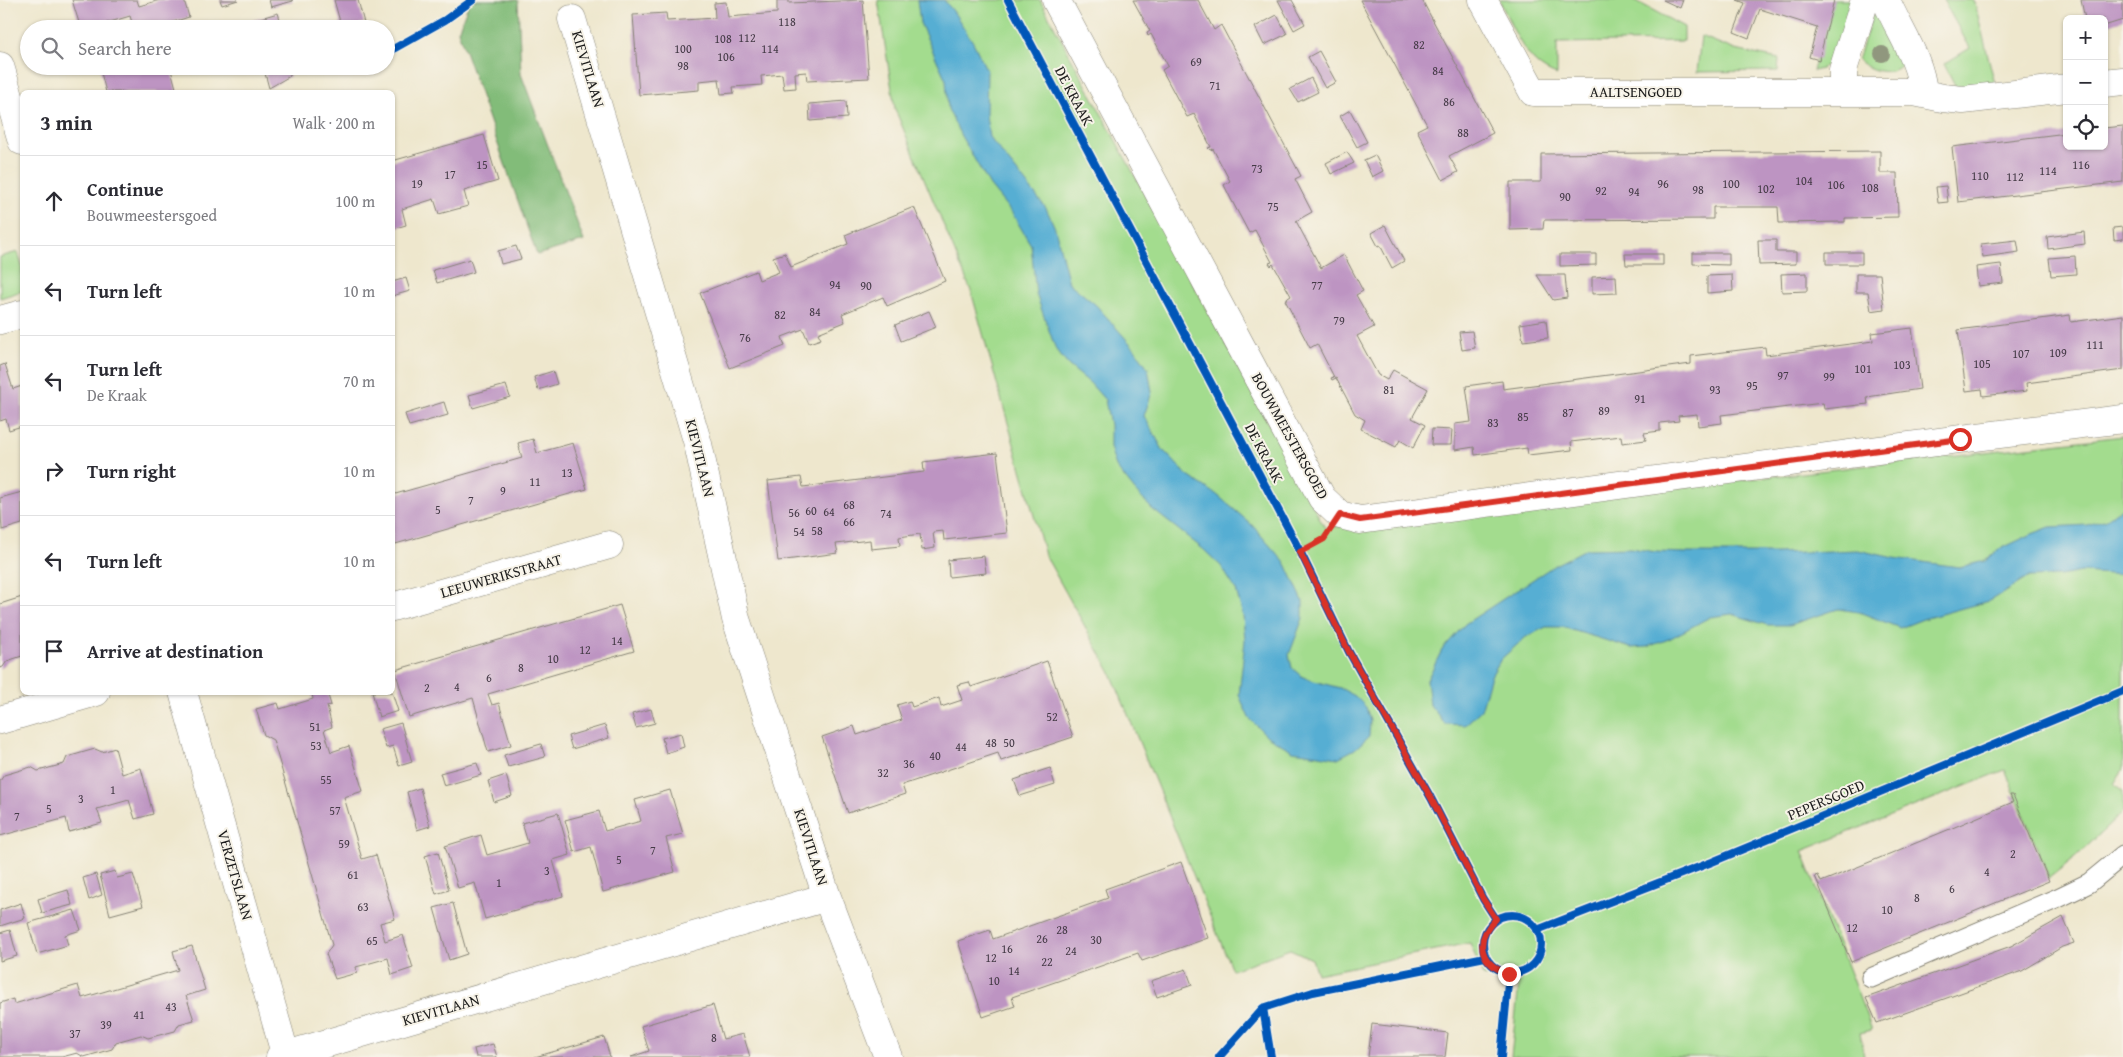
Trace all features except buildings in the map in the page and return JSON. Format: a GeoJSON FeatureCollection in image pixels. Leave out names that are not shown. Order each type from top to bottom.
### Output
{"type":"FeatureCollection","features":[{"type":"Feature","properties":{"kind":"street","name":"BOUWMEESTERSGOED"},"geometry":{"type":"LineString","coordinates":[[1056,0],[1322,498],[1340,515],[1360,520],[1960,439],[2123,419]]}},
{"type":"Feature","properties":{"kind":"street","name":"AALTSENGOED"},"geometry":{"type":"LineString","coordinates":[[1483,0],[1533,92],[1923,92],[1943,98],[1963,100],[2063,88]]}},
{"type":"Feature","properties":{"kind":"street"},"geometry":{"type":"LineString","coordinates":[[1844,91],[1843,70],[1865,0]]}},
{"type":"Feature","properties":{"kind":"street"},"geometry":{"type":"LineString","coordinates":[[1886,0],[1922,77],[1923,92]]}},
{"type":"Feature","properties":{"kind":"street","name":"KIEVITLAAN"},"geometry":{"type":"LineString","coordinates":[[572,19],[698,444],[736,619],[827,897],[888,1057]]}},
{"type":"Feature","properties":{"kind":"street"},"geometry":{"type":"LineString","coordinates":[[0,66],[20,133]]}},
{"type":"Feature","properties":{"kind":"street"},"geometry":{"type":"LineString","coordinates":[[2108,83],[2123,81]]}},
{"type":"Feature","properties":{"kind":"street"},"geometry":{"type":"LineString","coordinates":[[0,320],[20,315]]}},
{"type":"Feature","properties":{"kind":"street","name":"LEEUWERIKSTRAAT"},"geometry":{"type":"LineString","coordinates":[[395,606],[609,545]]}},
{"type":"Feature","properties":{"kind":"street"},"geometry":{"type":"LineString","coordinates":[[0,720],[86,695]]}},
{"type":"Feature","properties":{"kind":"street","name":"VERZETSLAAN"},"geometry":{"type":"LineString","coordinates":[[184,695],[284,1056]]}},
{"type":"Feature","properties":{"kind":"street","name":"KIEVITLAAN"},"geometry":{"type":"LineString","coordinates":[[284,1056],[827,897]]}},
{"type":"Feature","properties":{"kind":"lane"},"geometry":{"type":"LineString","coordinates":[[1871,978],[2058,898],[2089,883],[2122,863]]}},
{"type":"Feature","properties":{"kind":"green space"},"geometry":{"type":"Polygon","coordinates":[[[470,0],[518,0],[521,74],[584,241],[537,255],[458,31],[470,0]]]}},
{"type":"Feature","properties":{"kind":"green space"},"geometry":{"type":"Polygon","coordinates":[[[878,0],[1040,0],[1325,528],[2123,436],[2123,769],[2114,784],[2123,791],[2123,812],[2078,855],[2049,878],[2005,770],[1802,851],[1872,1030],[1860,1033],[1864,1057],[1511,1057],[1519,984],[1483,976],[1470,943],[1317,974],[1312,959],[1290,949],[1232,970],[1111,673],[1045,555],[971,291],[895,109],[878,0]]]}},
{"type":"Feature","properties":{"kind":"green space"},"geometry":{"type":"Polygon","coordinates":[[[1499,0],[1634,0],[1684,27],[1684,41],[1557,43],[1557,75],[1536,63],[1528,54],[1515,33],[1499,0]]]}},
{"type":"Feature","properties":{"kind":"green space"},"geometry":{"type":"Polygon","coordinates":[[[1831,0],[1852,0],[1836,56],[1821,69],[1813,71],[1831,0]]]}},
{"type":"Feature","properties":{"kind":"green space"},"geometry":{"type":"Polygon","coordinates":[[[1943,0],[1974,0],[1995,84],[1957,89],[1944,64],[1970,48],[1943,0]]]}},
{"type":"Feature","properties":{"kind":"green space"},"geometry":{"type":"Polygon","coordinates":[[[1877,15],[1882,18],[1903,63],[1899,68],[1887,72],[1874,70],[1858,60],[1872,16],[1877,15]]]}},
{"type":"Feature","properties":{"kind":"green space"},"geometry":{"type":"Polygon","coordinates":[[[1701,36],[1735,50],[1779,59],[1778,71],[1697,72],[1701,36]]]}},
{"type":"Feature","properties":{"kind":"green space"},"geometry":{"type":"Polygon","coordinates":[[[18,252],[20,259],[20,292],[0,298],[0,257],[18,252]]]}},
{"type":"Feature","properties":{"kind":"water"},"geometry":{"type":"Polygon","coordinates":[[[917,0],[944,0],[973,42],[987,71],[986,115],[989,137],[1046,208],[1055,228],[1069,283],[1096,305],[1135,349],[1148,368],[1152,392],[1144,416],[1163,450],[1188,476],[1216,494],[1251,524],[1286,564],[1303,601],[1303,618],[1289,655],[1292,668],[1301,676],[1310,680],[1340,688],[1355,696],[1366,707],[1370,721],[1369,736],[1355,749],[1338,758],[1293,751],[1267,736],[1249,718],[1239,695],[1245,640],[1243,616],[1236,590],[1221,566],[1203,549],[1152,509],[1116,467],[1110,447],[1110,425],[1105,400],[1090,383],[1068,365],[1056,350],[1036,294],[1031,245],[1012,213],[990,186],[961,136],[948,109],[946,80],[920,23],[917,0]]]}},
{"type":"Feature","properties":{"kind":"water"},"geometry":{"type":"Polygon","coordinates":[[[2123,507],[2123,575],[2082,572],[2060,576],[2029,577],[1992,600],[1923,619],[1900,628],[1859,612],[1838,609],[1790,625],[1767,625],[1732,614],[1710,617],[1669,639],[1647,647],[1631,648],[1562,627],[1546,627],[1526,637],[1501,659],[1491,676],[1481,710],[1465,725],[1445,724],[1430,705],[1427,680],[1442,650],[1465,624],[1555,565],[1586,549],[1631,548],[1656,552],[1688,553],[1777,553],[1858,550],[1894,558],[1959,567],[1985,561],[1998,550],[2050,527],[2087,525],[2107,519],[2123,507]]]}},
{"type":"Feature","properties":{"kind":"cycle path"},"geometry":{"type":"LineString","coordinates":[[395,48],[445,20],[473,0]]}},
{"type":"Feature","properties":{"kind":"cycle path","name":"DE KRAAK"},"geometry":{"type":"LineString","coordinates":[[1008,0],[1300,551],[1349,652],[1431,798],[1483,899],[1496,919]]}},
{"type":"Feature","properties":{"kind":"cycle path","name":"PEPERSGOED"},"geometry":{"type":"LineString","coordinates":[[1537,930],[1712,862],[2123,691]]}},
{"type":"Feature","properties":{"kind":"cycle path"},"geometry":{"type":"LineString","coordinates":[[1506,915],[1518,915],[1533,923],[1541,938],[1541,944],[1541,950],[1533,965],[1518,973],[1506,973],[1491,965],[1483,950],[1483,938],[1491,923],[1506,915]]}},
{"type":"Feature","properties":{"kind":"cycle path"},"geometry":{"type":"LineString","coordinates":[[1271,1057],[1263,1008],[1313,992],[1485,957]]}},
{"type":"Feature","properties":{"kind":"cycle path"},"geometry":{"type":"LineString","coordinates":[[1501,1057],[1509,973]]}},
{"type":"Feature","properties":{"kind":"cycle path"},"geometry":{"type":"LineString","coordinates":[[1219,1057],[1263,1008]]}},
{"type":"Feature","properties":{"kind":"route"},"geometry":{"type":"LineString","coordinates":[[1509,974],[1498,970],[1485,957],[1483,938],[1487,927],[1496,919],[1483,899],[1431,798],[1349,652],[1300,552],[1324,539],[1340,515],[1360,520],[1960,439]]}}]}
